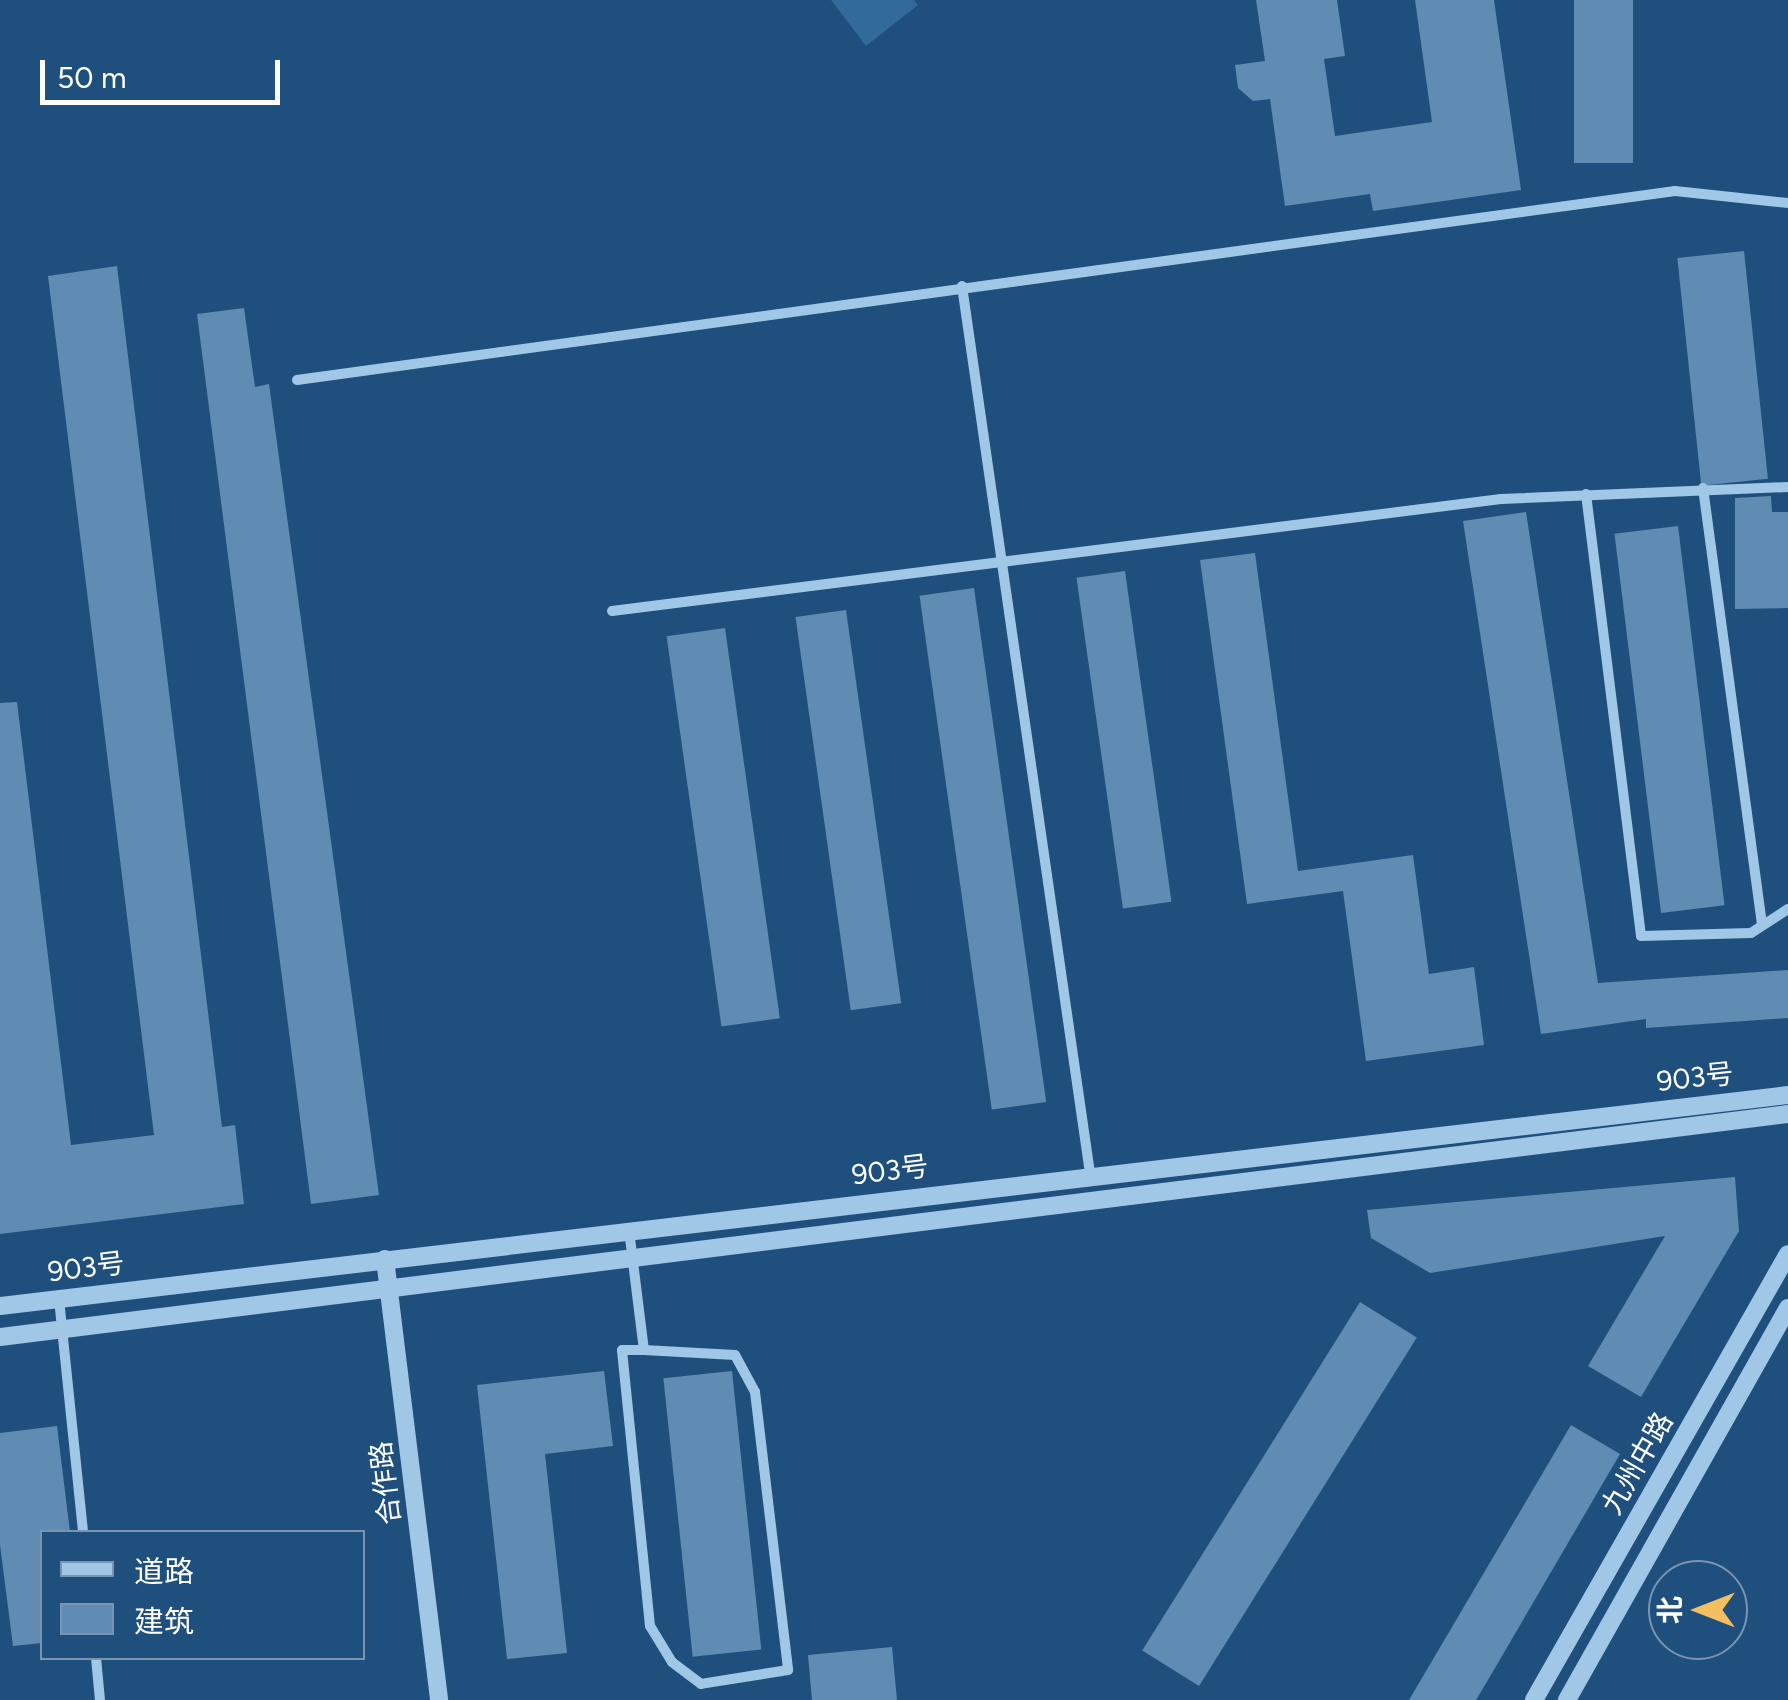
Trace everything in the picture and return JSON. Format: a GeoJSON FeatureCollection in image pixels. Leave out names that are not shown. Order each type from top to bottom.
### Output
{"type":"FeatureCollection","features":[{"type":"Feature","properties":{"kind":"street"},"geometry":{"type":"LineString","coordinates":[[297,380],[1675,191],[1788,203]]}},
{"type":"Feature","properties":{"kind":"street"},"geometry":{"type":"LineString","coordinates":[[962,286],[1090,1173]]}},
{"type":"Feature","properties":{"kind":"street"},"geometry":{"type":"LineString","coordinates":[[612,611],[1002,559],[1586,494],[1788,487]]}},
{"type":"Feature","properties":{"kind":"street"},"geometry":{"type":"LineString","coordinates":[[1703,488],[1762,925]]}},
{"type":"Feature","properties":{"kind":"street"},"geometry":{"type":"LineString","coordinates":[[1586,494],[1640,936],[1751,933],[1788,909]]}},
{"type":"Feature","properties":{"kind":"street","name":"903号"},"geometry":{"type":"LineString","coordinates":[[0,1306],[1216,1158],[1788,1095]]}},
{"type":"Feature","properties":{"kind":"street"},"geometry":{"type":"LineString","coordinates":[[0,1337],[634,1263],[1788,1114]]}},
{"type":"Feature","properties":{"kind":"street"},"geometry":{"type":"LineString","coordinates":[[629,1229],[644,1350]]}},
{"type":"Feature","properties":{"kind":"street","name":"九州中路"},"geometry":{"type":"LineString","coordinates":[[1534,1700],[1788,1254]]}},
{"type":"Feature","properties":{"kind":"street","name":"合作路"},"geometry":{"type":"LineString","coordinates":[[385,1259],[439,1700]]}},
{"type":"Feature","properties":{"kind":"street"},"geometry":{"type":"LineString","coordinates":[[58,1298],[83,1530]]}},
{"type":"Feature","properties":{"kind":"street"},"geometry":{"type":"LineString","coordinates":[[1567,1700],[1788,1308]]}},
{"type":"Feature","properties":{"kind":"street"},"geometry":{"type":"LineString","coordinates":[[622,1350],[644,1350],[735,1355],[755,1392],[788,1670],[701,1684],[672,1662],[650,1626],[622,1350]]}},
{"type":"Feature","properties":{"kind":"street"},"geometry":{"type":"LineString","coordinates":[[96,1660],[100,1700]]}},
{"type":"Feature","properties":{"kind":"shaded area"},"geometry":{"type":"Polygon","coordinates":[[[831,0],[914,0],[918,5],[866,46],[831,0]]]}},
{"type":"Feature","properties":{"kind":"building"},"geometry":{"type":"Polygon","coordinates":[[[1256,0],[1337,0],[1345,56],[1324,59],[1335,136],[1432,122],[1415,0],[1494,0],[1521,190],[1373,211],[1370,194],[1285,206],[1270,99],[1253,101],[1238,88],[1235,65],[1265,61],[1256,0]]]}},
{"type":"Feature","properties":{"kind":"building"},"geometry":{"type":"Polygon","coordinates":[[[1574,0],[1633,0],[1633,163],[1574,163],[1574,0]]]}},
{"type":"Feature","properties":{"kind":"building"},"geometry":{"type":"Polygon","coordinates":[[[1744,251],[1768,479],[1701,486],[1677,258],[1744,251]]]}},
{"type":"Feature","properties":{"kind":"building"},"geometry":{"type":"Polygon","coordinates":[[[117,266],[222,1127],[235,1125],[244,1204],[0,1234],[0,703],[17,702],[71,1145],[154,1135],[48,276],[117,266]]]}},
{"type":"Feature","properties":{"kind":"building"},"geometry":{"type":"Polygon","coordinates":[[[244,308],[255,387],[269,384],[379,1195],[311,1204],[197,314],[244,308]]]}},
{"type":"Feature","properties":{"kind":"building"},"geometry":{"type":"Polygon","coordinates":[[[1771,496],[1772,512],[1788,512],[1788,608],[1735,609],[1735,498],[1771,496]]]}},
{"type":"Feature","properties":{"kind":"building"},"geometry":{"type":"Polygon","coordinates":[[[1526,512],[1598,983],[1788,970],[1788,1018],[1646,1028],[1646,1019],[1541,1034],[1463,521],[1526,512]]]}},
{"type":"Feature","properties":{"kind":"building"},"geometry":{"type":"Polygon","coordinates":[[[1678,526],[1725,905],[1661,913],[1614,534],[1678,526]]]}},
{"type":"Feature","properties":{"kind":"building"},"geometry":{"type":"Polygon","coordinates":[[[1255,553],[1298,871],[1413,855],[1429,974],[1474,967],[1484,1045],[1366,1061],[1343,891],[1247,904],[1200,560],[1255,553]]]}},
{"type":"Feature","properties":{"kind":"building"},"geometry":{"type":"Polygon","coordinates":[[[1125,571],[1171,902],[1123,909],[1076,578],[1125,571]]]}},
{"type":"Feature","properties":{"kind":"building"},"geometry":{"type":"Polygon","coordinates":[[[974,588],[1046,1102],[992,1110],[920,596],[974,588]]]}},
{"type":"Feature","properties":{"kind":"building"},"geometry":{"type":"Polygon","coordinates":[[[846,610],[901,1003],[851,1010],[795,617],[846,610]]]}},
{"type":"Feature","properties":{"kind":"building"},"geometry":{"type":"Polygon","coordinates":[[[725,628],[780,1018],[721,1026],[667,636],[725,628]]]}},
{"type":"Feature","properties":{"kind":"building"},"geometry":{"type":"Polygon","coordinates":[[[1735,1177],[1739,1231],[1641,1397],[1588,1366],[1665,1236],[1430,1273],[1371,1238],[1367,1210],[1735,1177]]]}},
{"type":"Feature","properties":{"kind":"building"},"geometry":{"type":"Polygon","coordinates":[[[1360,1302],[1417,1338],[1199,1686],[1142,1651],[1360,1302]]]}},
{"type":"Feature","properties":{"kind":"building"},"geometry":{"type":"Polygon","coordinates":[[[604,1371],[613,1446],[545,1454],[567,1653],[507,1659],[477,1385],[604,1371]]]}},
{"type":"Feature","properties":{"kind":"building"},"geometry":{"type":"Polygon","coordinates":[[[732,1371],[761,1649],[693,1657],[663,1378],[732,1371]]]}},
{"type":"Feature","properties":{"kind":"building"},"geometry":{"type":"Polygon","coordinates":[[[1571,1425],[1620,1454],[1495,1668],[1476,1700],[1409,1700],[1571,1425]]]}},
{"type":"Feature","properties":{"kind":"building"},"geometry":{"type":"Polygon","coordinates":[[[57,1426],[70,1530],[40,1530],[40,1643],[13,1646],[0,1545],[0,1433],[57,1426]]]}},
{"type":"Feature","properties":{"kind":"building"},"geometry":{"type":"Polygon","coordinates":[[[892,1647],[897,1700],[812,1700],[808,1655],[892,1647]]]}}]}
